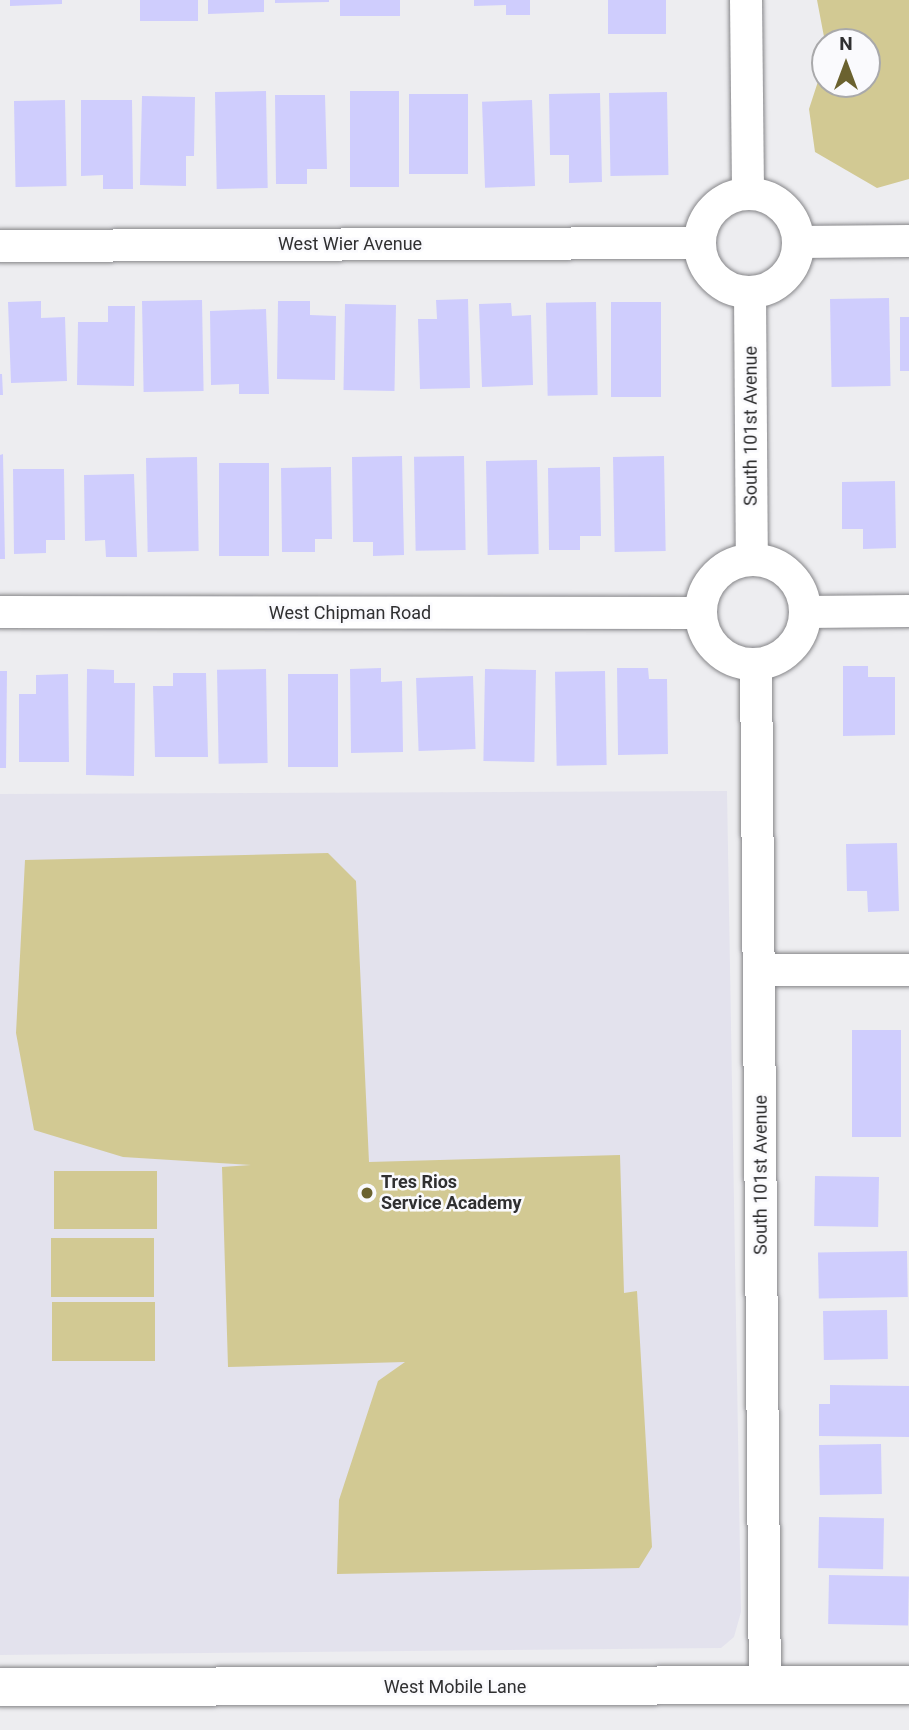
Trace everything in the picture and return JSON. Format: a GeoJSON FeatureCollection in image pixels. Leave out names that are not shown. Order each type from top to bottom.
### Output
{"type":"FeatureCollection","features":[{"type":"Feature","properties":{"kind":"street"},"geometry":{"type":"LineString","coordinates":[[746,0],[748,194]]}},
{"type":"Feature","properties":{"kind":"street"},"geometry":{"type":"LineString","coordinates":[[748,194],[783,207],[799,242],[785,278],[750,293],[734,290],[709,272],[699,243],[709,214],[748,194]]}},
{"type":"Feature","properties":{"kind":"street"},"geometry":{"type":"LineString","coordinates":[[799,242],[909,241]]}},
{"type":"Feature","properties":{"kind":"street","name":"West Wier Avenue"},"geometry":{"type":"LineString","coordinates":[[0,246],[699,243]]}},
{"type":"Feature","properties":{"kind":"street","name":"South 101st Avenue"},"geometry":{"type":"LineString","coordinates":[[750,293],[752,560]]}},
{"type":"Feature","properties":{"kind":"street"},"geometry":{"type":"LineString","coordinates":[[752,560],[785,570],[801,589],[806,612],[796,642],[756,664],[739,662],[712,644],[701,613],[715,576],[752,560]]}},
{"type":"Feature","properties":{"kind":"street"},"geometry":{"type":"LineString","coordinates":[[806,612],[909,611]]}},
{"type":"Feature","properties":{"kind":"street","name":"West Chipman Road"},"geometry":{"type":"LineString","coordinates":[[0,612],[701,613]]}},
{"type":"Feature","properties":{"kind":"street","name":"South 101st Avenue"},"geometry":{"type":"LineString","coordinates":[[756,664],[765,1686]]}},
{"type":"Feature","properties":{"kind":"street"},"geometry":{"type":"LineString","coordinates":[[760,970],[909,970]]}},
{"type":"Feature","properties":{"kind":"street","name":"West Mobile Lane"},"geometry":{"type":"LineString","coordinates":[[0,1688],[909,1685]]}},
{"type":"Feature","properties":{"kind":"shaded area"},"geometry":{"type":"Polygon","coordinates":[[[817,0],[909,0],[909,179],[877,188],[815,152],[809,109],[813,98],[881,98],[881,28],[822,28],[817,0]]]}},
{"type":"Feature","properties":{"kind":"shaded area","name":"Tres Rios Service Academy"},"geometry":{"type":"Polygon","coordinates":[[[727,791],[741,1612],[734,1637],[721,1648],[0,1655],[0,794],[727,791]]]}},
{"type":"Feature","properties":{"kind":"shaded area"},"geometry":{"type":"Polygon","coordinates":[[[328,853],[356,881],[369,1162],[620,1155],[624,1293],[637,1291],[652,1547],[639,1568],[337,1574],[339,1500],[378,1381],[405,1362],[228,1367],[222,1167],[251,1165],[123,1157],[34,1130],[16,1033],[25,860],[328,853]]]}},
{"type":"Feature","properties":{"kind":"shaded area"},"geometry":{"type":"Polygon","coordinates":[[[54,1171],[157,1171],[157,1229],[54,1229],[54,1171]]]}},
{"type":"Feature","properties":{"kind":"shaded area"},"geometry":{"type":"Polygon","coordinates":[[[51,1238],[154,1238],[154,1297],[51,1297],[51,1238]]]}},
{"type":"Feature","properties":{"kind":"shaded area"},"geometry":{"type":"Polygon","coordinates":[[[52,1302],[155,1302],[155,1361],[52,1361],[52,1302]]]}},
{"type":"Feature","properties":{"kind":"building"},"geometry":{"type":"Polygon","coordinates":[[[10,0],[62,0],[62,4],[10,6],[10,0]]]}},
{"type":"Feature","properties":{"kind":"building"},"geometry":{"type":"Polygon","coordinates":[[[140,0],[198,0],[198,21],[140,21],[140,0]]]}},
{"type":"Feature","properties":{"kind":"building"},"geometry":{"type":"Polygon","coordinates":[[[208,0],[264,0],[264,12],[208,14],[208,0]]]}},
{"type":"Feature","properties":{"kind":"building"},"geometry":{"type":"Polygon","coordinates":[[[275,0],[329,0],[329,2],[275,3],[275,0]]]}},
{"type":"Feature","properties":{"kind":"building"},"geometry":{"type":"Polygon","coordinates":[[[340,0],[400,0],[400,16],[340,16],[340,0]]]}},
{"type":"Feature","properties":{"kind":"building"},"geometry":{"type":"Polygon","coordinates":[[[474,0],[530,0],[530,15],[506,15],[506,5],[474,6],[474,0]]]}},
{"type":"Feature","properties":{"kind":"building"},"geometry":{"type":"Polygon","coordinates":[[[608,0],[666,0],[666,34],[608,34],[608,0]]]}},
{"type":"Feature","properties":{"kind":"building"},"geometry":{"type":"Polygon","coordinates":[[[266,91],[268,188],[217,189],[215,92],[266,91]]]}},
{"type":"Feature","properties":{"kind":"building"},"geometry":{"type":"Polygon","coordinates":[[[350,91],[399,91],[399,187],[350,187],[350,91]]]}},
{"type":"Feature","properties":{"kind":"building"},"geometry":{"type":"Polygon","coordinates":[[[667,92],[668,175],[610,176],[609,93],[667,92]]]}},
{"type":"Feature","properties":{"kind":"building"},"geometry":{"type":"Polygon","coordinates":[[[600,93],[602,182],[569,183],[569,155],[550,155],[549,94],[600,93]]]}},
{"type":"Feature","properties":{"kind":"building"},"geometry":{"type":"Polygon","coordinates":[[[409,94],[468,94],[468,174],[409,174],[409,94]]]}},
{"type":"Feature","properties":{"kind":"building"},"geometry":{"type":"Polygon","coordinates":[[[275,95],[325,95],[327,169],[307,169],[307,184],[276,184],[275,95]]]}},
{"type":"Feature","properties":{"kind":"building"},"geometry":{"type":"Polygon","coordinates":[[[142,96],[195,97],[194,156],[186,156],[186,186],[140,185],[142,96]]]}},
{"type":"Feature","properties":{"kind":"building"},"geometry":{"type":"Polygon","coordinates":[[[65,100],[67,186],[16,187],[14,101],[65,100]]]}},
{"type":"Feature","properties":{"kind":"building"},"geometry":{"type":"Polygon","coordinates":[[[81,100],[132,100],[133,189],[103,189],[103,175],[81,176],[81,100]]]}},
{"type":"Feature","properties":{"kind":"building"},"geometry":{"type":"Polygon","coordinates":[[[532,100],[535,186],[485,188],[482,102],[532,100]]]}},
{"type":"Feature","properties":{"kind":"building"},"geometry":{"type":"Polygon","coordinates":[[[889,298],[891,386],[832,387],[830,299],[889,298]]]}},
{"type":"Feature","properties":{"kind":"building"},"geometry":{"type":"Polygon","coordinates":[[[468,299],[470,388],[420,389],[418,319],[437,319],[436,300],[468,299]]]}},
{"type":"Feature","properties":{"kind":"building"},"geometry":{"type":"Polygon","coordinates":[[[202,300],[204,391],[144,392],[142,301],[202,300]]]}},
{"type":"Feature","properties":{"kind":"building"},"geometry":{"type":"Polygon","coordinates":[[[41,301],[41,318],[65,317],[67,381],[11,383],[8,302],[41,301]]]}},
{"type":"Feature","properties":{"kind":"building"},"geometry":{"type":"Polygon","coordinates":[[[278,301],[310,301],[310,315],[336,316],[335,380],[277,379],[278,301]]]}},
{"type":"Feature","properties":{"kind":"building"},"geometry":{"type":"Polygon","coordinates":[[[596,302],[598,395],[548,396],[546,303],[596,302]]]}},
{"type":"Feature","properties":{"kind":"building"},"geometry":{"type":"Polygon","coordinates":[[[611,302],[661,302],[661,397],[611,397],[611,302]]]}},
{"type":"Feature","properties":{"kind":"building"},"geometry":{"type":"Polygon","coordinates":[[[511,303],[512,316],[531,315],[533,385],[482,387],[479,304],[511,303]]]}},
{"type":"Feature","properties":{"kind":"building"},"geometry":{"type":"Polygon","coordinates":[[[345,304],[396,305],[394,391],[343,390],[345,304]]]}},
{"type":"Feature","properties":{"kind":"building"},"geometry":{"type":"Polygon","coordinates":[[[108,306],[135,306],[134,386],[77,385],[78,322],[108,322],[108,306]]]}},
{"type":"Feature","properties":{"kind":"building"},"geometry":{"type":"Polygon","coordinates":[[[266,309],[269,394],[239,394],[239,384],[211,385],[210,311],[266,309]]]}},
{"type":"Feature","properties":{"kind":"building"},"geometry":{"type":"Polygon","coordinates":[[[900,317],[909,317],[909,371],[900,371],[900,317]]]}},
{"type":"Feature","properties":{"kind":"building"},"geometry":{"type":"Polygon","coordinates":[[[2,374],[3,395],[0,395],[2,374]]]}},
{"type":"Feature","properties":{"kind":"building"},"geometry":{"type":"Polygon","coordinates":[[[3,454],[5,559],[0,559],[0,455],[3,454]]]}},
{"type":"Feature","properties":{"kind":"building"},"geometry":{"type":"Polygon","coordinates":[[[402,456],[404,555],[373,556],[373,542],[353,542],[352,457],[402,456]]]}},
{"type":"Feature","properties":{"kind":"building"},"geometry":{"type":"Polygon","coordinates":[[[464,456],[466,550],[416,551],[414,457],[464,456]]]}},
{"type":"Feature","properties":{"kind":"building"},"geometry":{"type":"Polygon","coordinates":[[[664,456],[666,551],[615,552],[613,457],[664,456]]]}},
{"type":"Feature","properties":{"kind":"building"},"geometry":{"type":"Polygon","coordinates":[[[197,457],[199,551],[148,552],[146,458],[197,457]]]}},
{"type":"Feature","properties":{"kind":"building"},"geometry":{"type":"Polygon","coordinates":[[[537,460],[539,554],[488,555],[486,461],[537,460]]]}},
{"type":"Feature","properties":{"kind":"building"},"geometry":{"type":"Polygon","coordinates":[[[219,463],[269,463],[269,556],[219,556],[219,463]]]}},
{"type":"Feature","properties":{"kind":"building"},"geometry":{"type":"Polygon","coordinates":[[[331,467],[332,539],[315,539],[315,552],[282,552],[281,468],[331,467]]]}},
{"type":"Feature","properties":{"kind":"building"},"geometry":{"type":"Polygon","coordinates":[[[600,467],[601,536],[580,536],[580,550],[549,550],[548,468],[600,467]]]}},
{"type":"Feature","properties":{"kind":"building"},"geometry":{"type":"Polygon","coordinates":[[[13,469],[64,469],[65,540],[46,540],[46,553],[14,554],[13,469]]]}},
{"type":"Feature","properties":{"kind":"building"},"geometry":{"type":"Polygon","coordinates":[[[134,474],[137,557],[106,557],[105,540],[85,541],[84,475],[134,474]]]}},
{"type":"Feature","properties":{"kind":"building"},"geometry":{"type":"Polygon","coordinates":[[[895,481],[896,548],[863,549],[863,529],[842,529],[842,482],[895,481]]]}},
{"type":"Feature","properties":{"kind":"building"},"geometry":{"type":"Polygon","coordinates":[[[843,666],[868,666],[868,677],[895,677],[895,735],[843,736],[843,666]]]}},
{"type":"Feature","properties":{"kind":"building"},"geometry":{"type":"Polygon","coordinates":[[[381,668],[381,682],[402,681],[403,752],[351,753],[350,669],[381,668]]]}},
{"type":"Feature","properties":{"kind":"building"},"geometry":{"type":"Polygon","coordinates":[[[617,668],[648,668],[649,679],[667,679],[668,754],[618,755],[617,668]]]}},
{"type":"Feature","properties":{"kind":"building"},"geometry":{"type":"Polygon","coordinates":[[[87,669],[114,670],[114,683],[135,683],[134,776],[86,775],[87,669]]]}},
{"type":"Feature","properties":{"kind":"building"},"geometry":{"type":"Polygon","coordinates":[[[266,669],[268,763],[219,764],[217,670],[266,669]]]}},
{"type":"Feature","properties":{"kind":"building"},"geometry":{"type":"Polygon","coordinates":[[[485,669],[536,670],[534,762],[483,761],[485,669]]]}},
{"type":"Feature","properties":{"kind":"building"},"geometry":{"type":"Polygon","coordinates":[[[0,671],[7,671],[6,768],[0,768],[0,671]]]}},
{"type":"Feature","properties":{"kind":"building"},"geometry":{"type":"Polygon","coordinates":[[[605,671],[607,765],[557,766],[555,672],[605,671]]]}},
{"type":"Feature","properties":{"kind":"building"},"geometry":{"type":"Polygon","coordinates":[[[173,673],[206,673],[208,757],[155,757],[153,686],[173,686],[173,673]]]}},
{"type":"Feature","properties":{"kind":"building"},"geometry":{"type":"Polygon","coordinates":[[[68,674],[69,762],[19,762],[19,694],[36,694],[36,675],[68,674]]]}},
{"type":"Feature","properties":{"kind":"building"},"geometry":{"type":"Polygon","coordinates":[[[288,674],[338,674],[338,767],[288,767],[288,674]]]}},
{"type":"Feature","properties":{"kind":"building"},"geometry":{"type":"Polygon","coordinates":[[[473,676],[476,749],[419,751],[416,678],[473,676]]]}},
{"type":"Feature","properties":{"kind":"building"},"geometry":{"type":"Polygon","coordinates":[[[897,843],[899,911],[868,912],[867,891],[847,891],[846,844],[897,843]]]}},
{"type":"Feature","properties":{"kind":"building"},"geometry":{"type":"Polygon","coordinates":[[[852,1030],[901,1030],[901,1137],[852,1137],[852,1030]]]}},
{"type":"Feature","properties":{"kind":"building"},"geometry":{"type":"Polygon","coordinates":[[[815,1176],[879,1177],[878,1227],[814,1226],[815,1176]]]}},
{"type":"Feature","properties":{"kind":"building"},"geometry":{"type":"Polygon","coordinates":[[[907,1251],[908,1297],[819,1299],[818,1253],[907,1251]]]}},
{"type":"Feature","properties":{"kind":"building"},"geometry":{"type":"Polygon","coordinates":[[[887,1310],[888,1359],[824,1360],[823,1311],[887,1310]]]}},
{"type":"Feature","properties":{"kind":"building"},"geometry":{"type":"Polygon","coordinates":[[[830,1385],[909,1386],[909,1437],[819,1436],[819,1404],[830,1404],[830,1385]]]}},
{"type":"Feature","properties":{"kind":"building"},"geometry":{"type":"Polygon","coordinates":[[[881,1444],[882,1494],[820,1495],[819,1445],[881,1444]]]}},
{"type":"Feature","properties":{"kind":"building"},"geometry":{"type":"Polygon","coordinates":[[[819,1517],[884,1518],[883,1569],[818,1568],[819,1517]]]}},
{"type":"Feature","properties":{"kind":"building"},"geometry":{"type":"Polygon","coordinates":[[[829,1575],[909,1576],[908,1625],[828,1624],[829,1575]]]}},
{"type":"Feature","properties":{"kind":"place","name":"Tres Rios Service Academy"},"geometry":{"type":"Point","coordinates":[367,1193]}}]}
